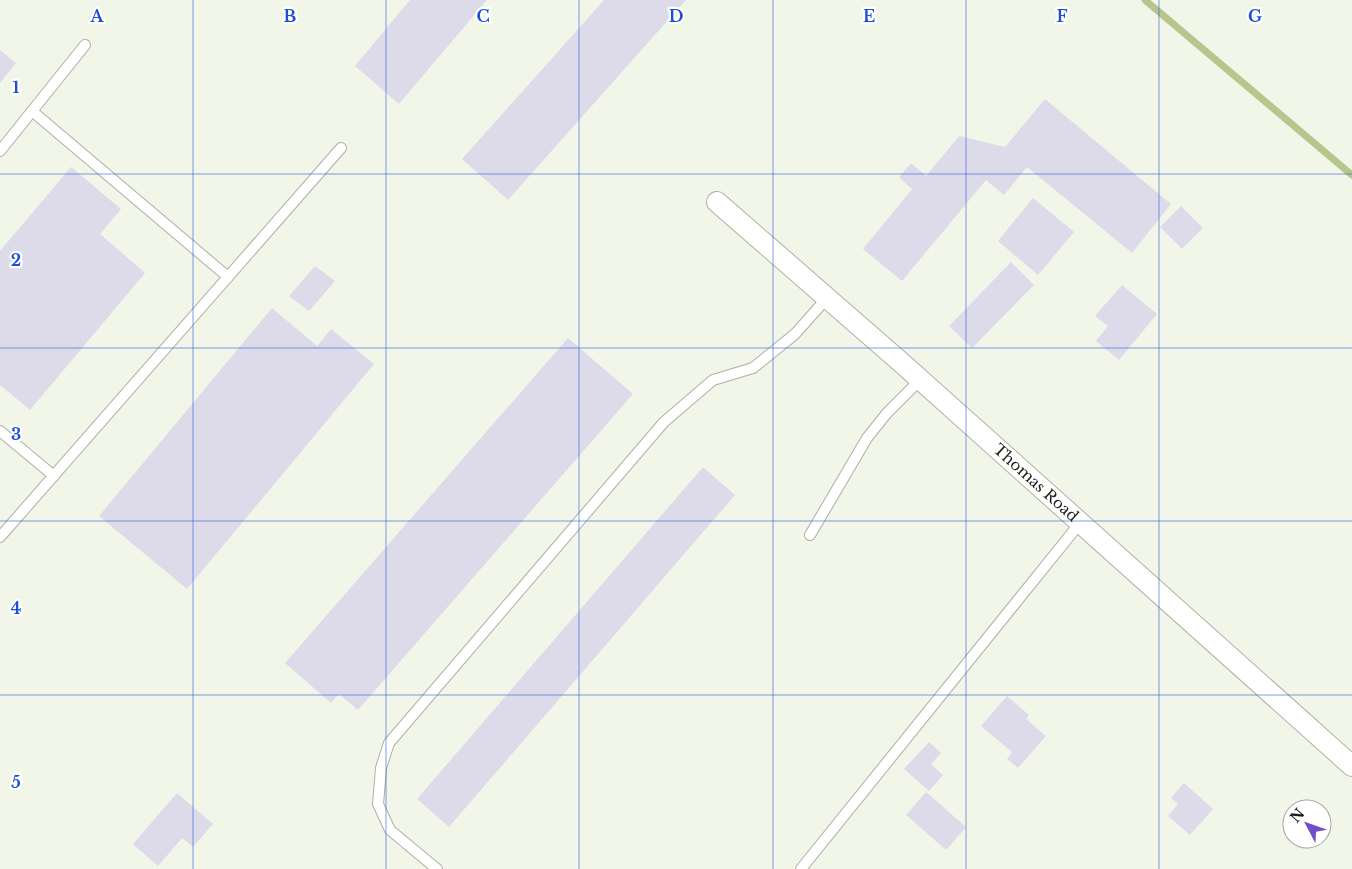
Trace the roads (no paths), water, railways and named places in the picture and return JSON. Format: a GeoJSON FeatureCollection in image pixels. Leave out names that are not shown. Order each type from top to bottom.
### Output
{"type":"FeatureCollection","features":[{"type":"Feature","properties":{"kind":"street","name":"Thomas Road"},"geometry":{"type":"LineString","coordinates":[[717,202],[920,380],[1352,766]]}},
{"type":"Feature","properties":{"kind":"lane"},"geometry":{"type":"LineString","coordinates":[[0,151],[85,45]]}},
{"type":"Feature","properties":{"kind":"lane"},"geometry":{"type":"LineString","coordinates":[[32,111],[228,277]]}},
{"type":"Feature","properties":{"kind":"lane"},"geometry":{"type":"LineString","coordinates":[[0,538],[341,148]]}},
{"type":"Feature","properties":{"kind":"lane"},"geometry":{"type":"LineString","coordinates":[[437,869],[390,830],[378,804],[380,768],[389,743],[664,422],[713,380],[753,368],[795,334],[827,298]]}},
{"type":"Feature","properties":{"kind":"lane"},"geometry":{"type":"LineString","coordinates":[[810,535],[868,438],[887,413],[920,380]]}},
{"type":"Feature","properties":{"kind":"lane"},"geometry":{"type":"LineString","coordinates":[[0,431],[54,476]]}},
{"type":"Feature","properties":{"kind":"lane"},"geometry":{"type":"LineString","coordinates":[[801,869],[1080,523]]}},
{"type":"Feature","properties":{"kind":"waterway"},"geometry":{"type":"LineString","coordinates":[[1145,0],[1352,175]]}}]}
